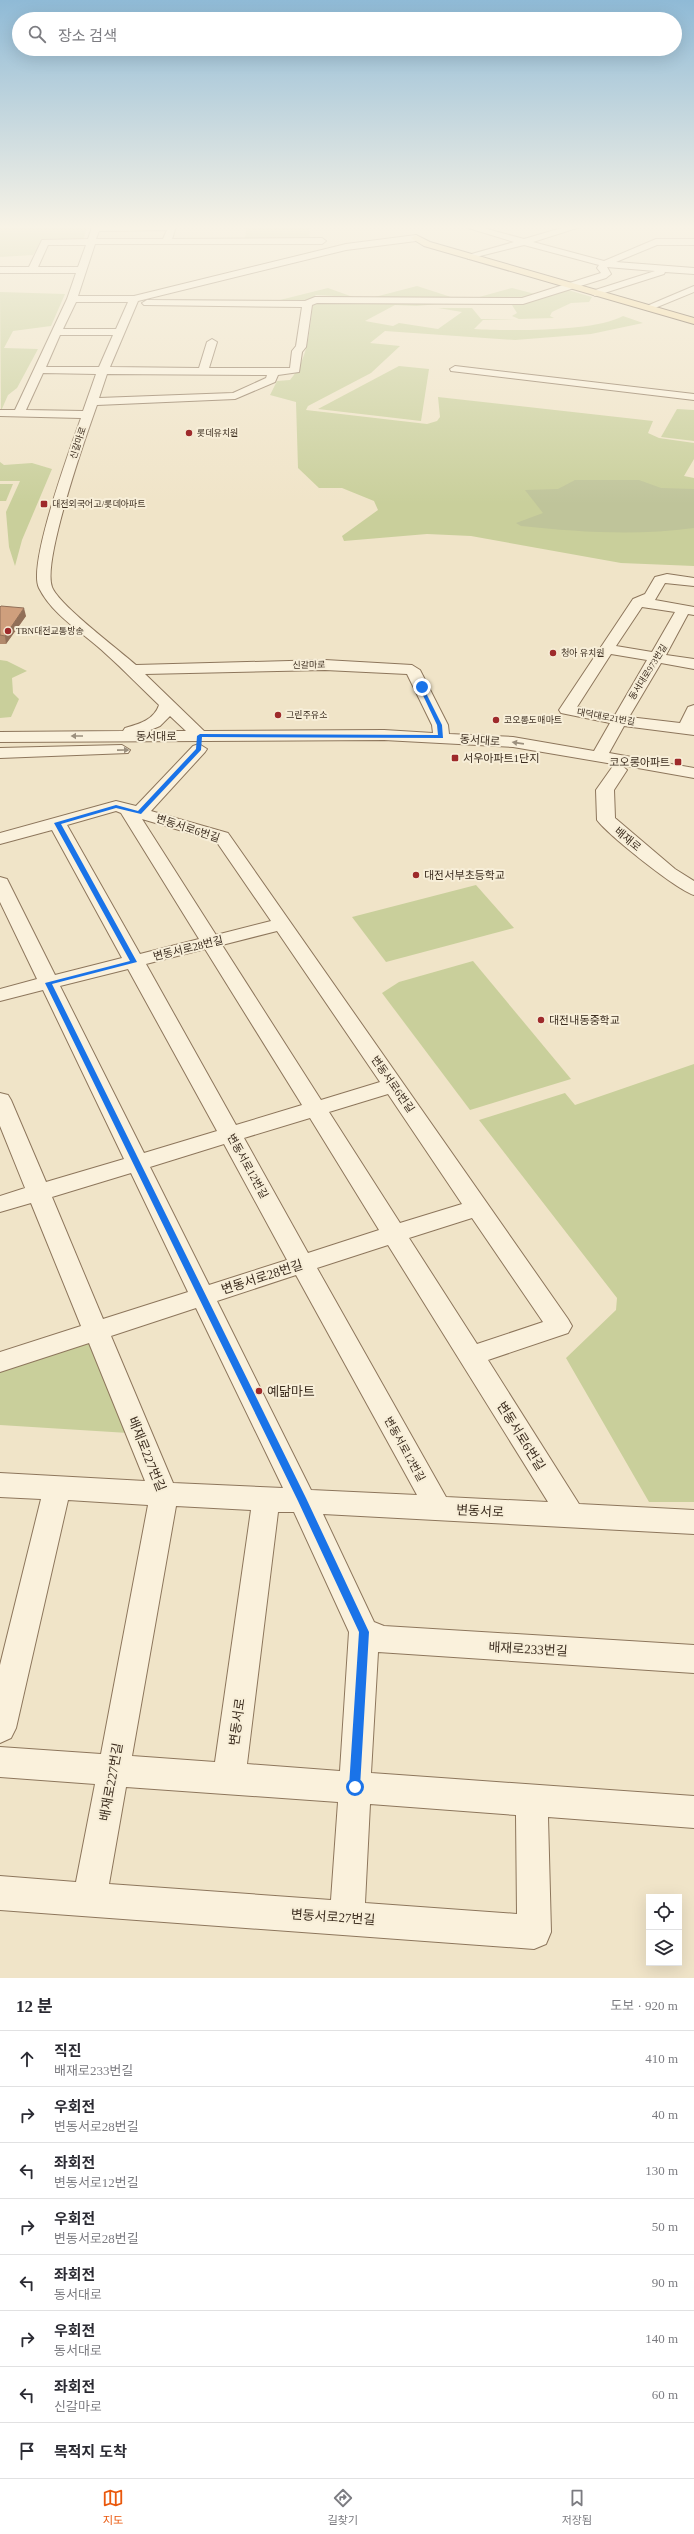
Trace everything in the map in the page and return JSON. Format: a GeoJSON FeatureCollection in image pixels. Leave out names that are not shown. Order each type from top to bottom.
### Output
{"type":"FeatureCollection","features":[{"type":"Feature","properties":{"kind":"street"},"geometry":{"type":"LineString","coordinates":[[18,414],[63,319]]}},
{"type":"Feature","properties":{"kind":"street","name":"신갈마로"},"geometry":{"type":"LineString","coordinates":[[126,319],[103,370],[87,415],[44,561],[45,587],[64,611],[132,670],[167,703],[199,742]]}},
{"type":"Feature","properties":{"kind":"street"},"geometry":{"type":"LineString","coordinates":[[40,370],[287,372],[295,370],[297,351],[301,347],[307,319]]}},
{"type":"Feature","properties":{"kind":"street"},"geometry":{"type":"LineString","coordinates":[[57,332],[121,332]]}},
{"type":"Feature","properties":{"kind":"street"},"geometry":{"type":"LineString","coordinates":[[203,371],[212,342]]}},
{"type":"Feature","properties":{"kind":"street"},"geometry":{"type":"LineString","coordinates":[[456,369],[694,397]]}},
{"type":"Feature","properties":{"kind":"street"},"geometry":{"type":"LineString","coordinates":[[91,402],[235,396],[271,380],[273,372]]}},
{"type":"Feature","properties":{"kind":"street","name":"신갈마로"},"geometry":{"type":"LineString","coordinates":[[0,413],[87,415]]}},
{"type":"Feature","properties":{"kind":"street"},"geometry":{"type":"LineString","coordinates":[[638,602],[651,597],[660,580],[667,578],[694,582]]}},
{"type":"Feature","properties":{"kind":"street"},"geometry":{"type":"LineString","coordinates":[[638,602],[689,610]]}},
{"type":"Feature","properties":{"kind":"street","name":"대덕대로21번길"},"geometry":{"type":"LineString","coordinates":[[638,602],[567,710],[618,720],[690,729],[694,710]]}},
{"type":"Feature","properties":{"kind":"street","name":"동서대로973번길"},"geometry":{"type":"LineString","coordinates":[[599,756],[618,720],[689,610]]}},
{"type":"Feature","properties":{"kind":"street"},"geometry":{"type":"LineString","coordinates":[[607,650],[694,664]]}},
{"type":"Feature","properties":{"kind":"street","name":"신갈마로"},"geometry":{"type":"LineString","coordinates":[[132,670],[325,664],[412,670],[440,725],[441,737]]}},
{"type":"Feature","properties":{"kind":"street"},"geometry":{"type":"LineString","coordinates":[[102,736],[153,724],[165,713],[167,703]]}},
{"type":"Feature","properties":{"kind":"street","name":"동서대로"},"geometry":{"type":"LineString","coordinates":[[0,737],[102,736],[199,742],[473,750],[549,758],[694,782]]}},
{"type":"Feature","properties":{"kind":"street","name":"동서대로"},"geometry":{"type":"LineString","coordinates":[[0,753],[199,742],[441,737],[513,742],[694,773]]}},
{"type":"Feature","properties":{"kind":"street"},"geometry":{"type":"LineString","coordinates":[[0,839],[116,806],[133,811],[199,742]]}},
{"type":"Feature","properties":{"kind":"street","name":"배재로"},"geometry":{"type":"LineString","coordinates":[[619,770],[605,790],[606,820],[670,873],[694,889]]}},
{"type":"Feature","properties":{"kind":"street","name":"변동서로6번길"},"geometry":{"type":"LineString","coordinates":[[133,811],[222,836],[560,1326],[471,1356]]}},
{"type":"Feature","properties":{"kind":"street","name":"변동서로6번길"},"geometry":{"type":"LineString","coordinates":[[133,811],[211,942],[571,1515]]}},
{"type":"Feature","properties":{"kind":"street","name":"변동서로12번길"},"geometry":{"type":"LineString","coordinates":[[57,823],[438,1508]]}},
{"type":"Feature","properties":{"kind":"street"},"geometry":{"type":"LineString","coordinates":[[0,883],[303,1501],[364,1632],[347,1918]]}},
{"type":"Feature","properties":{"kind":"street","name":"변동서로28번길"},"geometry":{"type":"LineString","coordinates":[[0,995],[283,924]]}},
{"type":"Feature","properties":{"kind":"street"},"geometry":{"type":"LineString","coordinates":[[0,1204],[394,1086]]}},
{"type":"Feature","properties":{"kind":"street","name":"배재로227번길"},"geometry":{"type":"LineString","coordinates":[[0,1100],[164,1494],[90,1900]]}},
{"type":"Feature","properties":{"kind":"street","name":"변동서로28번길"},"geometry":{"type":"LineString","coordinates":[[0,1362],[478,1207]]}},
{"type":"Feature","properties":{"kind":"street","name":"변동서로"},"geometry":{"type":"LineString","coordinates":[[0,1485],[694,1522]]}},
{"type":"Feature","properties":{"kind":"street"},"geometry":{"type":"LineString","coordinates":[[0,1728],[57,1488]]}},
{"type":"Feature","properties":{"kind":"street","name":"변동서로"},"geometry":{"type":"LineString","coordinates":[[229,1778],[266,1499]]}},
{"type":"Feature","properties":{"kind":"street","name":"배재로233번길"},"geometry":{"type":"LineString","coordinates":[[364,1632],[383,1640],[694,1659]]}},
{"type":"Feature","properties":{"kind":"street"},"geometry":{"type":"LineString","coordinates":[[0,1762],[694,1812]]}},
{"type":"Feature","properties":{"kind":"street","name":"변동서로27번길"},"geometry":{"type":"LineString","coordinates":[[0,1893],[534,1932],[532,1800]]}},
{"type":"Feature","properties":{"kind":"green space"},"geometry":{"type":"Polygon","coordinates":[[[0,319],[54,319],[51,326],[13,331],[4,348],[38,349],[17,388],[8,395],[1,411],[0,319]]]}},
{"type":"Feature","properties":{"kind":"green space"},"geometry":{"type":"Polygon","coordinates":[[[311,319],[368,319],[365,321],[393,326],[399,323],[438,329],[452,319],[507,319],[483,320],[474,329],[508,330],[572,328],[614,319],[632,319],[643,323],[591,334],[515,340],[385,331],[370,343],[400,346],[371,373],[308,406],[306,410],[427,424],[437,421],[440,417],[438,397],[653,421],[648,433],[659,438],[694,443],[694,459],[684,476],[694,478],[694,566],[621,563],[471,536],[427,534],[344,541],[342,536],[378,510],[374,501],[342,488],[319,488],[298,468],[296,402],[270,395],[277,381],[290,380],[301,363],[305,353],[311,319]]]}},
{"type":"Feature","properties":{"kind":"green space"},"geometry":{"type":"Polygon","coordinates":[[[399,366],[429,369],[421,421],[318,409],[399,366]]]}},
{"type":"Feature","properties":{"kind":"green space"},"geometry":{"type":"Polygon","coordinates":[[[677,409],[694,410],[694,441],[661,437],[677,409]]]}},
{"type":"Feature","properties":{"kind":"green space"},"geometry":{"type":"Polygon","coordinates":[[[0,462],[4,465],[32,463],[52,469],[22,540],[15,566],[9,547],[6,512],[20,481],[0,481],[0,462]]]}},
{"type":"Feature","properties":{"kind":"green space"},"geometry":{"type":"Polygon","coordinates":[[[575,480],[639,480],[661,488],[694,489],[694,528],[650,532],[607,532],[521,526],[516,523],[543,513],[525,490],[558,489],[575,480]]]}},
{"type":"Feature","properties":{"kind":"green space"},"geometry":{"type":"Polygon","coordinates":[[[0,484],[13,484],[6,501],[0,501],[0,484]]]}},
{"type":"Feature","properties":{"kind":"green space"},"geometry":{"type":"Polygon","coordinates":[[[0,660],[7,661],[27,671],[12,678],[13,693],[19,699],[11,717],[0,718],[0,660]]]}},
{"type":"Feature","properties":{"kind":"green space"},"geometry":{"type":"Polygon","coordinates":[[[476,885],[514,928],[386,962],[352,917],[476,885]]]}},
{"type":"Feature","properties":{"kind":"green space"},"geometry":{"type":"Polygon","coordinates":[[[473,961],[571,1079],[470,1110],[382,993],[399,982],[473,961]]]}},
{"type":"Feature","properties":{"kind":"green space"},"geometry":{"type":"Polygon","coordinates":[[[694,1064],[694,1502],[649,1502],[566,1358],[616,1310],[617,1298],[479,1120],[565,1093],[575,1105],[694,1064]]]}},
{"type":"Feature","properties":{"kind":"green space"},"geometry":{"type":"Polygon","coordinates":[[[90,1340],[128,1433],[0,1425],[0,1369],[90,1340]]]}},
{"type":"Feature","properties":{"kind":"building"},"geometry":{"type":"Polygon","coordinates":[[[1,606],[24,608],[5,636],[0,635],[1,606]]]}},
{"type":"Feature","properties":{"kind":"place","name":"롯데유치원"},"geometry":{"type":"Point","coordinates":[189,433]}},
{"type":"Feature","properties":{"kind":"place","name":"대전외국어고/롯데아파트"},"geometry":{"type":"Point","coordinates":[44,504]}},
{"type":"Feature","properties":{"kind":"place","name":"TBN대전교통방송"},"geometry":{"type":"Point","coordinates":[8,631]}},
{"type":"Feature","properties":{"kind":"place","name":"청아 유치원"},"geometry":{"type":"Point","coordinates":[553,653]}},
{"type":"Feature","properties":{"kind":"place","name":"그린주유소"},"geometry":{"type":"Point","coordinates":[278,715]}},
{"type":"Feature","properties":{"kind":"place","name":"코오롱도매마트"},"geometry":{"type":"Point","coordinates":[496,720]}},
{"type":"Feature","properties":{"kind":"place","name":"서우아파트1단지"},"geometry":{"type":"Point","coordinates":[455,758]}},
{"type":"Feature","properties":{"kind":"place","name":"코오롱아파트"},"geometry":{"type":"Point","coordinates":[678,762]}},
{"type":"Feature","properties":{"kind":"place","name":"대전서부초등학교"},"geometry":{"type":"Point","coordinates":[416,875]}},
{"type":"Feature","properties":{"kind":"place","name":"대전내동중학교"},"geometry":{"type":"Point","coordinates":[541,1020]}},
{"type":"Feature","properties":{"kind":"place","name":"예닮마트"},"geometry":{"type":"Point","coordinates":[259,1391]}},
{"type":"Feature","properties":{"kind":"route"},"geometry":{"type":"LineString","coordinates":[[355,1787],[364,1632],[303,1501],[49,983],[134,962],[57,823],[116,806],[140,813],[199,749],[200,736],[384,735],[441,737],[440,725],[422,687]]}}]}
